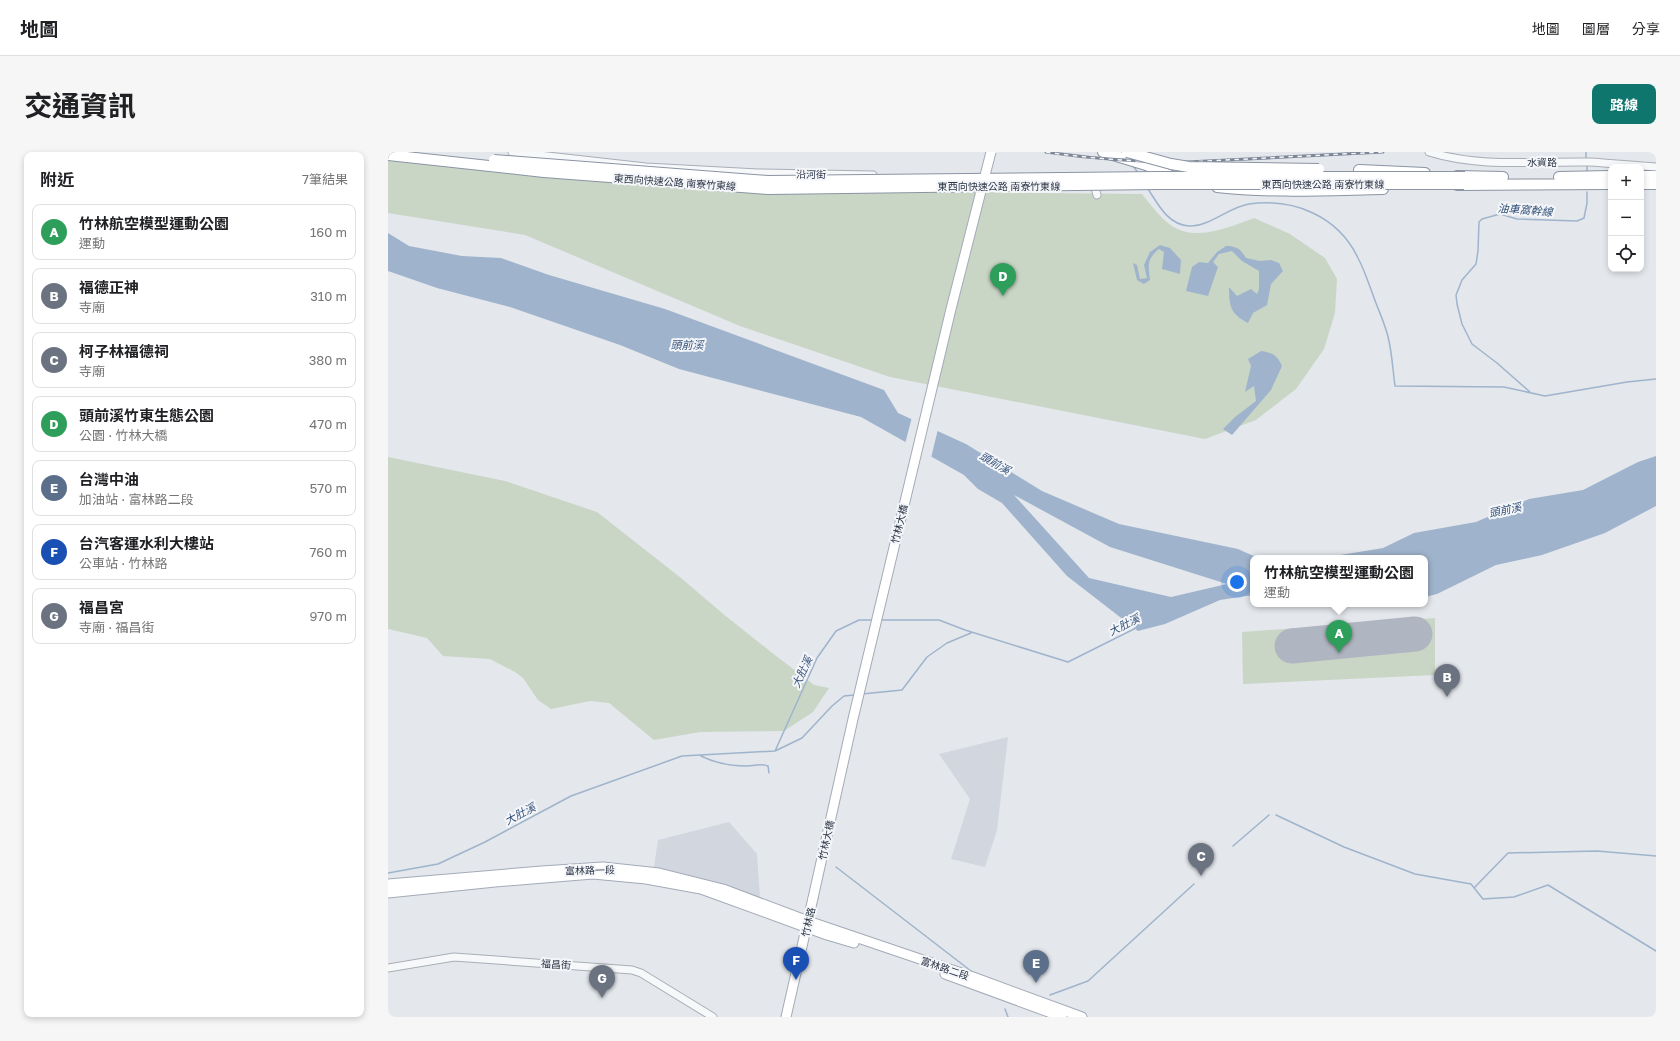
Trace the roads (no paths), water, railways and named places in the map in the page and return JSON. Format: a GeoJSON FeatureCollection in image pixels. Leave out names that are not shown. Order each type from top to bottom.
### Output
{"type":"FeatureCollection","features":[{"type":"Feature","properties":{"kind":"highway","name":"東西向快速公路 南寮竹東線"},"geometry":{"type":"LineString","coordinates":[[417,152],[463,158],[617,171],[768,181],[1164,177],[1465,180],[1608,184]]}},
{"type":"Feature","properties":{"kind":"highway"},"geometry":{"type":"LineString","coordinates":[[1103,152],[1146,165],[1188,182],[1233,189],[1326,190],[1416,188],[1465,180]]}},
{"type":"Feature","properties":{"kind":"highway"},"geometry":{"type":"LineString","coordinates":[[1127,152],[1171,164],[1195,168],[1359,170],[1465,180]]}},
{"type":"Feature","properties":{"kind":"highway","name":"東西向快速公路 南寮竹東線"},"geometry":{"type":"LineString","coordinates":[[388,155],[544,172],[768,189],[1465,180],[1608,176]]}},
{"type":"Feature","properties":{"kind":"highway"},"geometry":{"type":"LineString","coordinates":[[1644,176],[1656,176]]}},
{"type":"Feature","properties":{"kind":"highway"},"geometry":{"type":"LineString","coordinates":[[1644,184],[1656,184]]}},
{"type":"Feature","properties":{"kind":"main road","name":"竹林大橋"},"geometry":{"type":"LineString","coordinates":[[813,898],[854,711],[951,309],[991,152]]}},
{"type":"Feature","properties":{"kind":"main road","name":"富林路一段"},"geometry":{"type":"LineString","coordinates":[[389,889],[593,874],[646,879],[701,889],[807,924]]}},
{"type":"Feature","properties":{"kind":"main road","name":"竹林路"},"geometry":{"type":"LineString","coordinates":[[786,1017],[798,970],[813,898]]}},
{"type":"Feature","properties":{"kind":"main road","name":"富林路二段"},"geometry":{"type":"LineString","coordinates":[[807,924],[827,935],[882,951],[1082,1017]]}},
{"type":"Feature","properties":{"kind":"main road","name":"富林路二段"},"geometry":{"type":"LineString","coordinates":[[1015,996],[1062,1017]]}},
{"type":"Feature","properties":{"kind":"street","name":"沿河街"},"geometry":{"type":"LineString","coordinates":[[512,152],[563,154],[625,165],[758,173],[904,176],[1086,173],[1094,183],[1097,195]]}},
{"type":"Feature","properties":{"kind":"street","name":"水資路"},"geometry":{"type":"LineString","coordinates":[[1429,152],[1462,160],[1484,162],[1590,162],[1612,164]]}},
{"type":"Feature","properties":{"kind":"street","name":"水資路"},"geometry":{"type":"LineString","coordinates":[[1644,166],[1656,167]]}},
{"type":"Feature","properties":{"kind":"street","name":"福昌街"},"geometry":{"type":"LineString","coordinates":[[388,968],[398,965],[454,957],[632,970],[641,973],[713,1017]]}},
{"type":"Feature","properties":{"kind":"water","name":"頭前溪"},"geometry":{"type":"Polygon","coordinates":[[[388,233],[409,246],[462,256],[501,258],[549,275],[665,309],[884,390],[898,413],[966,444],[1042,491],[1119,524],[1238,549],[1251,555],[1250,555],[1250,595],[1220,600],[1165,624],[1138,631],[1067,576],[1002,503],[978,489],[964,475],[861,417],[679,369],[620,345],[510,307],[437,288],[388,271],[388,233]],[[1014,495],[1089,578],[1171,597],[1227,584],[1110,547],[1014,495]]]}},
{"type":"Feature","properties":{"kind":"water"},"geometry":{"type":"Polygon","coordinates":[[[1160,245],[1170,248],[1181,260],[1180,274],[1162,269],[1164,252],[1159,249],[1150,259],[1150,280],[1144,284],[1137,280],[1133,263],[1137,265],[1140,279],[1147,278],[1144,265],[1150,252],[1160,245]]]}},
{"type":"Feature","properties":{"kind":"water"},"geometry":{"type":"Polygon","coordinates":[[[1226,246],[1238,249],[1246,258],[1260,261],[1271,260],[1279,263],[1283,271],[1271,284],[1267,305],[1253,313],[1248,323],[1242,320],[1234,312],[1229,299],[1229,287],[1237,296],[1251,289],[1257,294],[1259,289],[1259,271],[1242,261],[1232,251],[1219,254],[1213,262],[1218,267],[1208,296],[1186,291],[1192,267],[1199,262],[1208,263],[1217,252],[1226,246]]]}},
{"type":"Feature","properties":{"kind":"water"},"geometry":{"type":"Polygon","coordinates":[[[1261,351],[1274,355],[1282,366],[1271,390],[1232,435],[1223,429],[1235,417],[1256,401],[1254,386],[1245,392],[1251,366],[1248,359],[1261,351]]]}},
{"type":"Feature","properties":{"kind":"water","name":"頭前溪"},"geometry":{"type":"Polygon","coordinates":[[[1656,456],[1656,506],[1605,533],[1542,555],[1496,565],[1437,594],[1428,596],[1428,555],[1340,555],[1383,548],[1414,533],[1476,522],[1529,499],[1583,490],[1638,462],[1656,456]]]}},
{"type":"Feature","properties":{"kind":"waterway","name":"油車窩幹線"},"geometry":{"type":"LineString","coordinates":[[1586,152],[1586,160]]}},
{"type":"Feature","properties":{"kind":"waterway","name":"油車窩幹線"},"geometry":{"type":"LineString","coordinates":[[1587,164],[1587,172]]}},
{"type":"Feature","properties":{"kind":"waterway"},"geometry":{"type":"LineString","coordinates":[[1133,166],[1139,174]]}},
{"type":"Feature","properties":{"kind":"waterway"},"geometry":{"type":"LineString","coordinates":[[1148,189],[1164,213],[1169,218],[1182,225],[1189,226],[1204,223],[1242,206],[1266,203],[1298,207],[1327,221],[1339,231],[1349,243],[1364,271],[1388,335],[1395,386],[1504,387],[1545,396],[1627,382],[1656,379]]}},
{"type":"Feature","properties":{"kind":"waterway","name":"油車窩幹線"},"geometry":{"type":"LineString","coordinates":[[1530,392],[1497,363],[1472,344],[1462,324],[1456,295],[1462,280],[1476,264],[1479,222],[1482,219],[1500,214],[1517,219],[1577,221],[1584,218],[1587,203],[1587,192]]}},
{"type":"Feature","properties":{"kind":"waterway","name":"大肚溪"},"geometry":{"type":"LineString","coordinates":[[388,873],[438,864],[485,842],[571,796],[682,756],[775,751],[817,658],[836,631],[859,620],[873,620]]}},
{"type":"Feature","properties":{"kind":"waterway","name":"大肚溪"},"geometry":{"type":"LineString","coordinates":[[881,620],[939,620],[965,630],[1068,662],[1136,628]]}},
{"type":"Feature","properties":{"kind":"waterway"},"geometry":{"type":"LineString","coordinates":[[862,694],[902,690],[927,657],[947,643],[971,633]]}},
{"type":"Feature","properties":{"kind":"waterway"},"geometry":{"type":"LineString","coordinates":[[775,751],[802,738],[832,706],[844,696],[854,695]]}},
{"type":"Feature","properties":{"kind":"waterway"},"geometry":{"type":"LineString","coordinates":[[701,756],[712,761],[729,765],[765,765],[768,766],[769,773]]}},
{"type":"Feature","properties":{"kind":"waterway"},"geometry":{"type":"LineString","coordinates":[[1233,846],[1269,815]]}},
{"type":"Feature","properties":{"kind":"waterway"},"geometry":{"type":"LineString","coordinates":[[1276,815],[1344,847],[1415,874],[1471,884],[1483,899],[1514,897],[1548,885],[1656,951]]}},
{"type":"Feature","properties":{"kind":"waterway"},"geometry":{"type":"LineString","coordinates":[[1474,888],[1508,853],[1597,851],[1656,856]]}},
{"type":"Feature","properties":{"kind":"waterway"},"geometry":{"type":"LineString","coordinates":[[836,867],[971,971]]}},
{"type":"Feature","properties":{"kind":"waterway"},"geometry":{"type":"LineString","coordinates":[[1050,995],[1088,981],[1194,884]]}},
{"type":"Feature","properties":{"kind":"waterway"},"geometry":{"type":"LineString","coordinates":[[1005,1009],[1008,1017]]}},
{"type":"Feature","properties":{"kind":"railway"},"geometry":{"type":"LineString","coordinates":[[1046,152],[1117,160],[1188,162],[1383,152]]}},
{"type":"Feature","properties":{"kind":"place","name":"頭前溪竹東生態公園"},"geometry":{"type":"Point","coordinates":[1003,296]}},
{"type":"Feature","properties":{"kind":"place","name":"竹林航空模型運動公園"},"geometry":{"type":"Point","coordinates":[1339,653]}},
{"type":"Feature","properties":{"kind":"place","name":"福德正神"},"geometry":{"type":"Point","coordinates":[1447,697]}},
{"type":"Feature","properties":{"kind":"place","name":"柯子林福德祠"},"geometry":{"type":"Point","coordinates":[1201,876]}},
{"type":"Feature","properties":{"kind":"place","name":"台汽客運水利大樓站"},"geometry":{"type":"Point","coordinates":[796,980]}},
{"type":"Feature","properties":{"kind":"place","name":"台灣中油"},"geometry":{"type":"Point","coordinates":[1036,983]}},
{"type":"Feature","properties":{"kind":"place","name":"福昌宮"},"geometry":{"type":"Point","coordinates":[602,998]}}]}
